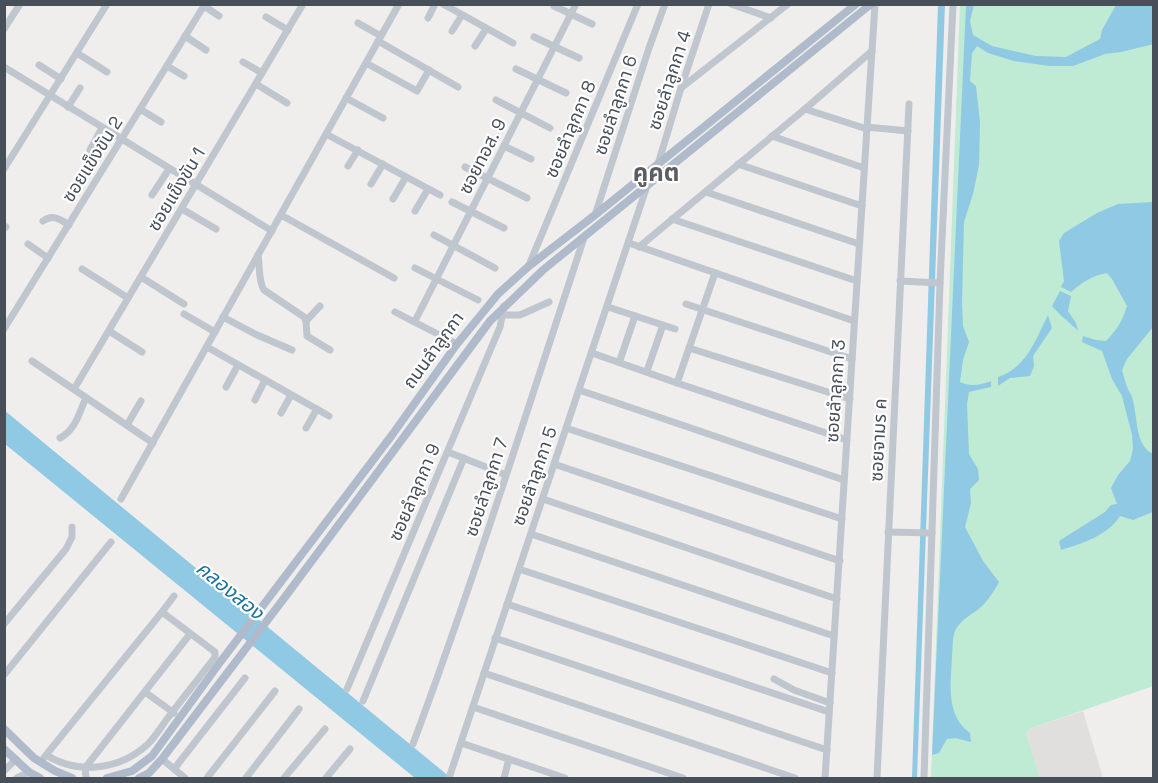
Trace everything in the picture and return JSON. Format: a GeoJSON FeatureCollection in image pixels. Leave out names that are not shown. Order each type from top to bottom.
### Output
{"type":"FeatureCollection","features":[{"type":"Feature","properties":{"kind":"main road","name":"ถนนลำลูกกา"},"geometry":{"type":"LineString","coordinates":[[107,778],[132,771],[152,756],[487,306],[529,266],[856,4]]}},
{"type":"Feature","properties":{"kind":"main road","name":"ถนนลำลูกกา"},"geometry":{"type":"LineString","coordinates":[[139,778],[149,773],[162,759],[490,321],[504,311],[543,270],[873,4]]}},
{"type":"Feature","properties":{"kind":"main road"},"geometry":{"type":"LineString","coordinates":[[431,381],[440,387]]}},
{"type":"Feature","properties":{"kind":"main road"},"geometry":{"type":"LineString","coordinates":[[4,729],[55,771],[72,778]]}},
{"type":"Feature","properties":{"kind":"main road"},"geometry":{"type":"LineString","coordinates":[[6,752],[29,772],[40,778]]}},
{"type":"Feature","properties":{"kind":"street"},"geometry":{"type":"LineString","coordinates":[[4,29],[20,4]]}},
{"type":"Feature","properties":{"kind":"street"},"geometry":{"type":"LineString","coordinates":[[4,169],[107,4]]}},
{"type":"Feature","properties":{"kind":"street","name":"ซอยแข็งขัน 1"},"geometry":{"type":"LineString","coordinates":[[74,389],[303,4]]}},
{"type":"Feature","properties":{"kind":"street"},"geometry":{"type":"LineString","coordinates":[[121,499],[399,4]]}},
{"type":"Feature","properties":{"kind":"street"},"geometry":{"type":"LineString","coordinates":[[428,18],[435,4]]}},
{"type":"Feature","properties":{"kind":"street"},"geometry":{"type":"LineString","coordinates":[[443,4],[513,44]]}},
{"type":"Feature","properties":{"kind":"street","name":"ซอยทอส. 9"},"geometry":{"type":"LineString","coordinates":[[415,321],[576,4]]}},
{"type":"Feature","properties":{"kind":"street","name":"ซอยลำลูกกา 8"},"geometry":{"type":"LineString","coordinates":[[529,266],[638,4]]}},
{"type":"Feature","properties":{"kind":"street","name":"ซอยลำลูกกา 6"},"geometry":{"type":"LineString","coordinates":[[595,215],[665,4]]}},
{"type":"Feature","properties":{"kind":"street","name":"ซอยลำลูกกา 4"},"geometry":{"type":"LineString","coordinates":[[658,164],[709,4]]}},
{"type":"Feature","properties":{"kind":"street"},"geometry":{"type":"LineString","coordinates":[[731,4],[771,18]]}},
{"type":"Feature","properties":{"kind":"street"},"geometry":{"type":"LineString","coordinates":[[681,88],[788,4]]}},
{"type":"Feature","properties":{"kind":"street","name":"ซอยลำลูกกา 3"},"geometry":{"type":"LineString","coordinates":[[825,778],[872,51],[873,4]]}},
{"type":"Feature","properties":{"kind":"street"},"geometry":{"type":"LineString","coordinates":[[924,778],[926,533],[934,283],[952,4]]}},
{"type":"Feature","properties":{"kind":"street"},"geometry":{"type":"LineString","coordinates":[[205,5],[219,16]]}},
{"type":"Feature","properties":{"kind":"street","name":"ซอยแข็งขัน 2"},"geometry":{"type":"LineString","coordinates":[[4,329],[205,5]]}},
{"type":"Feature","properties":{"kind":"street"},"geometry":{"type":"LineString","coordinates":[[554,6],[592,24]]}},
{"type":"Feature","properties":{"kind":"street"},"geometry":{"type":"LineString","coordinates":[[452,31],[462,15]]}},
{"type":"Feature","properties":{"kind":"street"},"geometry":{"type":"LineString","coordinates":[[266,17],[288,30]]}},
{"type":"Feature","properties":{"kind":"street"},"geometry":{"type":"LineString","coordinates":[[358,23],[458,87]]}},
{"type":"Feature","properties":{"kind":"street"},"geometry":{"type":"LineString","coordinates":[[475,46],[486,28]]}},
{"type":"Feature","properties":{"kind":"street"},"geometry":{"type":"LineString","coordinates":[[185,36],[206,50]]}},
{"type":"Feature","properties":{"kind":"street"},"geometry":{"type":"LineString","coordinates":[[534,37],[579,58]]}},
{"type":"Feature","properties":{"kind":"street"},"geometry":{"type":"LineString","coordinates":[[639,247],[872,51]]}},
{"type":"Feature","properties":{"kind":"street"},"geometry":{"type":"LineString","coordinates":[[77,53],[107,72]]}},
{"type":"Feature","properties":{"kind":"street"},"geometry":{"type":"LineString","coordinates":[[243,62],[262,73]]}},
{"type":"Feature","properties":{"kind":"street"},"geometry":{"type":"LineString","coordinates":[[366,63],[417,91],[429,70]]}},
{"type":"Feature","properties":{"kind":"street"},"geometry":{"type":"LineString","coordinates":[[39,65],[61,79]]}},
{"type":"Feature","properties":{"kind":"street"},"geometry":{"type":"LineString","coordinates":[[167,66],[184,76]]}},
{"type":"Feature","properties":{"kind":"street"},"geometry":{"type":"LineString","coordinates":[[4,67],[272,231]]}},
{"type":"Feature","properties":{"kind":"street"},"geometry":{"type":"LineString","coordinates":[[516,69],[566,93]]}},
{"type":"Feature","properties":{"kind":"street"},"geometry":{"type":"LineString","coordinates":[[256,84],[287,103]]}},
{"type":"Feature","properties":{"kind":"street"},"geometry":{"type":"LineString","coordinates":[[68,106],[80,88]]}},
{"type":"Feature","properties":{"kind":"street"},"geometry":{"type":"LineString","coordinates":[[346,98],[383,118]]}},
{"type":"Feature","properties":{"kind":"street"},"geometry":{"type":"LineString","coordinates":[[496,100],[550,128]]}},
{"type":"Feature","properties":{"kind":"street","name":"ซอยจามร ค"},"geometry":{"type":"LineString","coordinates":[[877,778],[909,104]]}},
{"type":"Feature","properties":{"kind":"street"},"geometry":{"type":"LineString","coordinates":[[140,109],[161,122]]}},
{"type":"Feature","properties":{"kind":"street"},"geometry":{"type":"LineString","coordinates":[[805,109],[867,128],[908,131]]}},
{"type":"Feature","properties":{"kind":"street"},"geometry":{"type":"LineString","coordinates":[[90,150],[102,128]]}},
{"type":"Feature","properties":{"kind":"street"},"geometry":{"type":"LineString","coordinates":[[326,134],[440,195]]}},
{"type":"Feature","properties":{"kind":"street"},"geometry":{"type":"LineString","coordinates":[[772,136],[864,168]]}},
{"type":"Feature","properties":{"kind":"street"},"geometry":{"type":"LineString","coordinates":[[504,146],[531,159]]}},
{"type":"Feature","properties":{"kind":"street"},"geometry":{"type":"LineString","coordinates":[[348,166],[358,150]]}},
{"type":"Feature","properties":{"kind":"street"},"geometry":{"type":"LineString","coordinates":[[371,184],[383,164]]}},
{"type":"Feature","properties":{"kind":"street"},"geometry":{"type":"LineString","coordinates":[[738,164],[862,206]]}},
{"type":"Feature","properties":{"kind":"street"},"geometry":{"type":"LineString","coordinates":[[465,167],[526,198]]}},
{"type":"Feature","properties":{"kind":"street"},"geometry":{"type":"LineString","coordinates":[[152,195],[169,169]]}},
{"type":"Feature","properties":{"kind":"street"},"geometry":{"type":"LineString","coordinates":[[393,199],[406,177]]}},
{"type":"Feature","properties":{"kind":"street","name":"ซอยลำลูกกา 5"},"geometry":{"type":"LineString","coordinates":[[450,775],[647,186]]}},
{"type":"Feature","properties":{"kind":"street"},"geometry":{"type":"LineString","coordinates":[[415,212],[428,189]]}},
{"type":"Feature","properties":{"kind":"street"},"geometry":{"type":"LineString","coordinates":[[706,192],[860,244]]}},
{"type":"Feature","properties":{"kind":"street"},"geometry":{"type":"LineString","coordinates":[[452,202],[504,228]]}},
{"type":"Feature","properties":{"kind":"street"},"geometry":{"type":"LineString","coordinates":[[182,209],[216,229]]}},
{"type":"Feature","properties":{"kind":"street"},"geometry":{"type":"LineString","coordinates":[[281,215],[394,278]]}},
{"type":"Feature","properties":{"kind":"street"},"geometry":{"type":"LineString","coordinates":[[43,221],[57,217],[69,225]]}},
{"type":"Feature","properties":{"kind":"street"},"geometry":{"type":"LineString","coordinates":[[672,219],[857,281]]}},
{"type":"Feature","properties":{"kind":"street"},"geometry":{"type":"LineString","coordinates":[[434,235],[495,268]]}},
{"type":"Feature","properties":{"kind":"street","name":"ซอยลำลูกกา 7"},"geometry":{"type":"LineString","coordinates":[[413,744],[506,475],[584,237]]}},
{"type":"Feature","properties":{"kind":"street"},"geometry":{"type":"LineString","coordinates":[[629,243],[854,321]]}},
{"type":"Feature","properties":{"kind":"street"},"geometry":{"type":"LineString","coordinates":[[28,244],[48,258]]}},
{"type":"Feature","properties":{"kind":"street"},"geometry":{"type":"LineString","coordinates":[[258,255],[260,284],[264,290],[304,316],[307,336],[330,350]]}},
{"type":"Feature","properties":{"kind":"street"},"geometry":{"type":"LineString","coordinates":[[415,268],[478,300]]}},
{"type":"Feature","properties":{"kind":"street"},"geometry":{"type":"LineString","coordinates":[[82,269],[128,298]]}},
{"type":"Feature","properties":{"kind":"street"},"geometry":{"type":"LineString","coordinates":[[677,383],[715,273]]}},
{"type":"Feature","properties":{"kind":"street"},"geometry":{"type":"LineString","coordinates":[[141,277],[184,304]]}},
{"type":"Feature","properties":{"kind":"street"},"geometry":{"type":"LineString","coordinates":[[900,281],[934,283]]}},
{"type":"Feature","properties":{"kind":"street"},"geometry":{"type":"LineString","coordinates":[[504,311],[520,315],[549,302]]}},
{"type":"Feature","properties":{"kind":"street"},"geometry":{"type":"LineString","coordinates":[[687,304],[852,359]]}},
{"type":"Feature","properties":{"kind":"street"},"geometry":{"type":"LineString","coordinates":[[306,321],[320,306]]}},
{"type":"Feature","properties":{"kind":"street"},"geometry":{"type":"LineString","coordinates":[[608,307],[675,329]]}},
{"type":"Feature","properties":{"kind":"street","name":"ซอยลำลูกกา 9"},"geometry":{"type":"LineString","coordinates":[[347,689],[500,327],[504,311]]}},
{"type":"Feature","properties":{"kind":"street"},"geometry":{"type":"LineString","coordinates":[[395,312],[457,344]]}},
{"type":"Feature","properties":{"kind":"street"},"geometry":{"type":"LineString","coordinates":[[184,314],[215,332]]}},
{"type":"Feature","properties":{"kind":"street"},"geometry":{"type":"LineString","coordinates":[[620,360],[635,316]]}},
{"type":"Feature","properties":{"kind":"street"},"geometry":{"type":"LineString","coordinates":[[223,317],[292,350]]}},
{"type":"Feature","properties":{"kind":"street"},"geometry":{"type":"LineString","coordinates":[[648,368],[663,325]]}},
{"type":"Feature","properties":{"kind":"street"},"geometry":{"type":"LineString","coordinates":[[109,331],[142,352]]}},
{"type":"Feature","properties":{"kind":"street"},"geometry":{"type":"LineString","coordinates":[[207,347],[329,416]]}},
{"type":"Feature","properties":{"kind":"street"},"geometry":{"type":"LineString","coordinates":[[689,348],[850,399]]}},
{"type":"Feature","properties":{"kind":"street"},"geometry":{"type":"LineString","coordinates":[[592,353],[847,440]]}},
{"type":"Feature","properties":{"kind":"street"},"geometry":{"type":"LineString","coordinates":[[32,361],[153,442]]}},
{"type":"Feature","properties":{"kind":"street"},"geometry":{"type":"LineString","coordinates":[[226,387],[238,365]]}},
{"type":"Feature","properties":{"kind":"street"},"geometry":{"type":"LineString","coordinates":[[255,400],[265,380]]}},
{"type":"Feature","properties":{"kind":"street"},"geometry":{"type":"LineString","coordinates":[[579,390],[844,480]]}},
{"type":"Feature","properties":{"kind":"street"},"geometry":{"type":"LineString","coordinates":[[281,413],[291,395]]}},
{"type":"Feature","properties":{"kind":"street"},"geometry":{"type":"LineString","coordinates":[[60,438],[70,433],[86,398]]}},
{"type":"Feature","properties":{"kind":"street"},"geometry":{"type":"LineString","coordinates":[[127,425],[141,401]]}},
{"type":"Feature","properties":{"kind":"street"},"geometry":{"type":"LineString","coordinates":[[306,428],[317,410]]}},
{"type":"Feature","properties":{"kind":"street"},"geometry":{"type":"LineString","coordinates":[[566,428],[842,519]]}},
{"type":"Feature","properties":{"kind":"street"},"geometry":{"type":"LineString","coordinates":[[448,452],[506,475]]}},
{"type":"Feature","properties":{"kind":"street"},"geometry":{"type":"LineString","coordinates":[[363,701],[464,458]]}},
{"type":"Feature","properties":{"kind":"street"},"geometry":{"type":"LineString","coordinates":[[554,464],[840,561]]}},
{"type":"Feature","properties":{"kind":"street"},"geometry":{"type":"LineString","coordinates":[[543,499],[837,599]]}},
{"type":"Feature","properties":{"kind":"street"},"geometry":{"type":"LineString","coordinates":[[4,624],[66,549],[72,537],[72,527]]}},
{"type":"Feature","properties":{"kind":"street"},"geometry":{"type":"LineString","coordinates":[[888,532],[926,533]]}},
{"type":"Feature","properties":{"kind":"street"},"geometry":{"type":"LineString","coordinates":[[531,534],[834,636]]}},
{"type":"Feature","properties":{"kind":"street"},"geometry":{"type":"LineString","coordinates":[[4,675],[111,542]]}},
{"type":"Feature","properties":{"kind":"street"},"geometry":{"type":"LineString","coordinates":[[519,569],[832,674]]}},
{"type":"Feature","properties":{"kind":"street"},"geometry":{"type":"LineString","coordinates":[[162,612],[216,654],[148,744],[114,765],[85,768],[43,759],[174,596]]}},
{"type":"Feature","properties":{"kind":"street"},"geometry":{"type":"LineString","coordinates":[[507,604],[829,712]]}},
{"type":"Feature","properties":{"kind":"street"},"geometry":{"type":"LineString","coordinates":[[86,778],[85,768],[190,634]]}},
{"type":"Feature","properties":{"kind":"street"},"geometry":{"type":"LineString","coordinates":[[495,638],[827,750]]}},
{"type":"Feature","properties":{"kind":"street"},"geometry":{"type":"LineString","coordinates":[[484,673],[795,778]]}},
{"type":"Feature","properties":{"kind":"street"},"geometry":{"type":"LineString","coordinates":[[174,769],[245,678]]}},
{"type":"Feature","properties":{"kind":"street"},"geometry":{"type":"LineString","coordinates":[[774,679],[794,690],[830,703]]}},
{"type":"Feature","properties":{"kind":"street"},"geometry":{"type":"LineString","coordinates":[[207,778],[274,691]]}},
{"type":"Feature","properties":{"kind":"street"},"geometry":{"type":"LineString","coordinates":[[145,692],[181,718]]}},
{"type":"Feature","properties":{"kind":"street"},"geometry":{"type":"LineString","coordinates":[[473,707],[683,778]]}},
{"type":"Feature","properties":{"kind":"street"},"geometry":{"type":"LineString","coordinates":[[246,778],[299,709]]}},
{"type":"Feature","properties":{"kind":"street"},"geometry":{"type":"LineString","coordinates":[[284,778],[325,729]]}},
{"type":"Feature","properties":{"kind":"street"},"geometry":{"type":"LineString","coordinates":[[461,743],[554,777],[565,778]]}},
{"type":"Feature","properties":{"kind":"street"},"geometry":{"type":"LineString","coordinates":[[326,778],[350,749]]}},
{"type":"Feature","properties":{"kind":"street"},"geometry":{"type":"LineString","coordinates":[[4,771],[16,759]]}},
{"type":"Feature","properties":{"kind":"street"},"geometry":{"type":"LineString","coordinates":[[162,759],[185,778]]}},
{"type":"Feature","properties":{"kind":"street"},"geometry":{"type":"LineString","coordinates":[[504,778],[509,759]]}},
{"type":"Feature","properties":{"kind":"street"},"geometry":{"type":"LineString","coordinates":[[17,778],[29,772]]}},
{"type":"Feature","properties":{"kind":"shaded area"},"geometry":{"type":"Polygon","coordinates":[[[1083,711],[1103,778],[1040,778],[1026,733],[1029,729],[1083,711]]]}},
{"type":"Feature","properties":{"kind":"green space"},"geometry":{"type":"Polygon","coordinates":[[[960,5],[1153,5],[1153,686],[1029,729],[1026,733],[1040,778],[931,778],[960,5]]]}},
{"type":"Feature","properties":{"kind":"water"},"geometry":{"type":"Polygon","coordinates":[[[945,4],[917,778],[912,778],[938,5],[945,4]]]}},
{"type":"Feature","properties":{"kind":"water"},"geometry":{"type":"Polygon","coordinates":[[[966,5],[974,5],[970,21],[973,35],[992,46],[1036,56],[1066,57],[1100,39],[1102,30],[1116,5],[1153,5],[1154,44],[1105,54],[1073,66],[1049,66],[1014,61],[988,53],[977,46],[972,53],[970,81],[976,86],[980,122],[979,165],[964,222],[962,303],[963,326],[969,342],[963,360],[960,382],[976,385],[991,381],[991,387],[969,392],[967,404],[969,454],[978,469],[979,480],[970,489],[971,503],[965,527],[983,561],[999,582],[986,602],[961,622],[954,635],[951,698],[957,717],[970,733],[971,742],[955,738],[947,739],[939,753],[932,755],[966,5]]]}},
{"type":"Feature","properties":{"kind":"water"},"geometry":{"type":"Polygon","coordinates":[[[1153,202],[1153,327],[1127,359],[1122,370],[1134,404],[1140,437],[1147,450],[1153,454],[1153,512],[1133,520],[1120,516],[1102,534],[1061,550],[1059,541],[1105,512],[1111,505],[1117,504],[1111,488],[1130,461],[1133,449],[1132,435],[1122,396],[1112,379],[1102,351],[1082,342],[1083,336],[1106,341],[1119,325],[1127,306],[1107,273],[1088,280],[1071,292],[1061,287],[1064,281],[1059,241],[1064,233],[1097,213],[1118,204],[1153,202]]]}},
{"type":"Feature","properties":{"kind":"water"},"geometry":{"type":"Polygon","coordinates":[[[1060,291],[1071,296],[1068,311],[1078,331],[1052,306],[1060,291]]]}},
{"type":"Feature","properties":{"kind":"water"},"geometry":{"type":"Polygon","coordinates":[[[1048,315],[1052,328],[1033,356],[1034,366],[1030,376],[1010,378],[998,386],[998,377],[1016,367],[1029,352],[1048,315]]]}},
{"type":"Feature","properties":{"kind":"water"},"geometry":{"type":"Polygon","coordinates":[[[4,410],[451,778],[415,778],[5,444],[4,410]]]}},
{"type":"Feature","properties":{"kind":"district","name":"คูคต"},"geometry":{"type":"Point","coordinates":[656,172]}},
{"type":"Feature","properties":{"kind":"water label","name":"คลองสอง"},"geometry":{"type":"Point","coordinates":[230,590]}}]}
